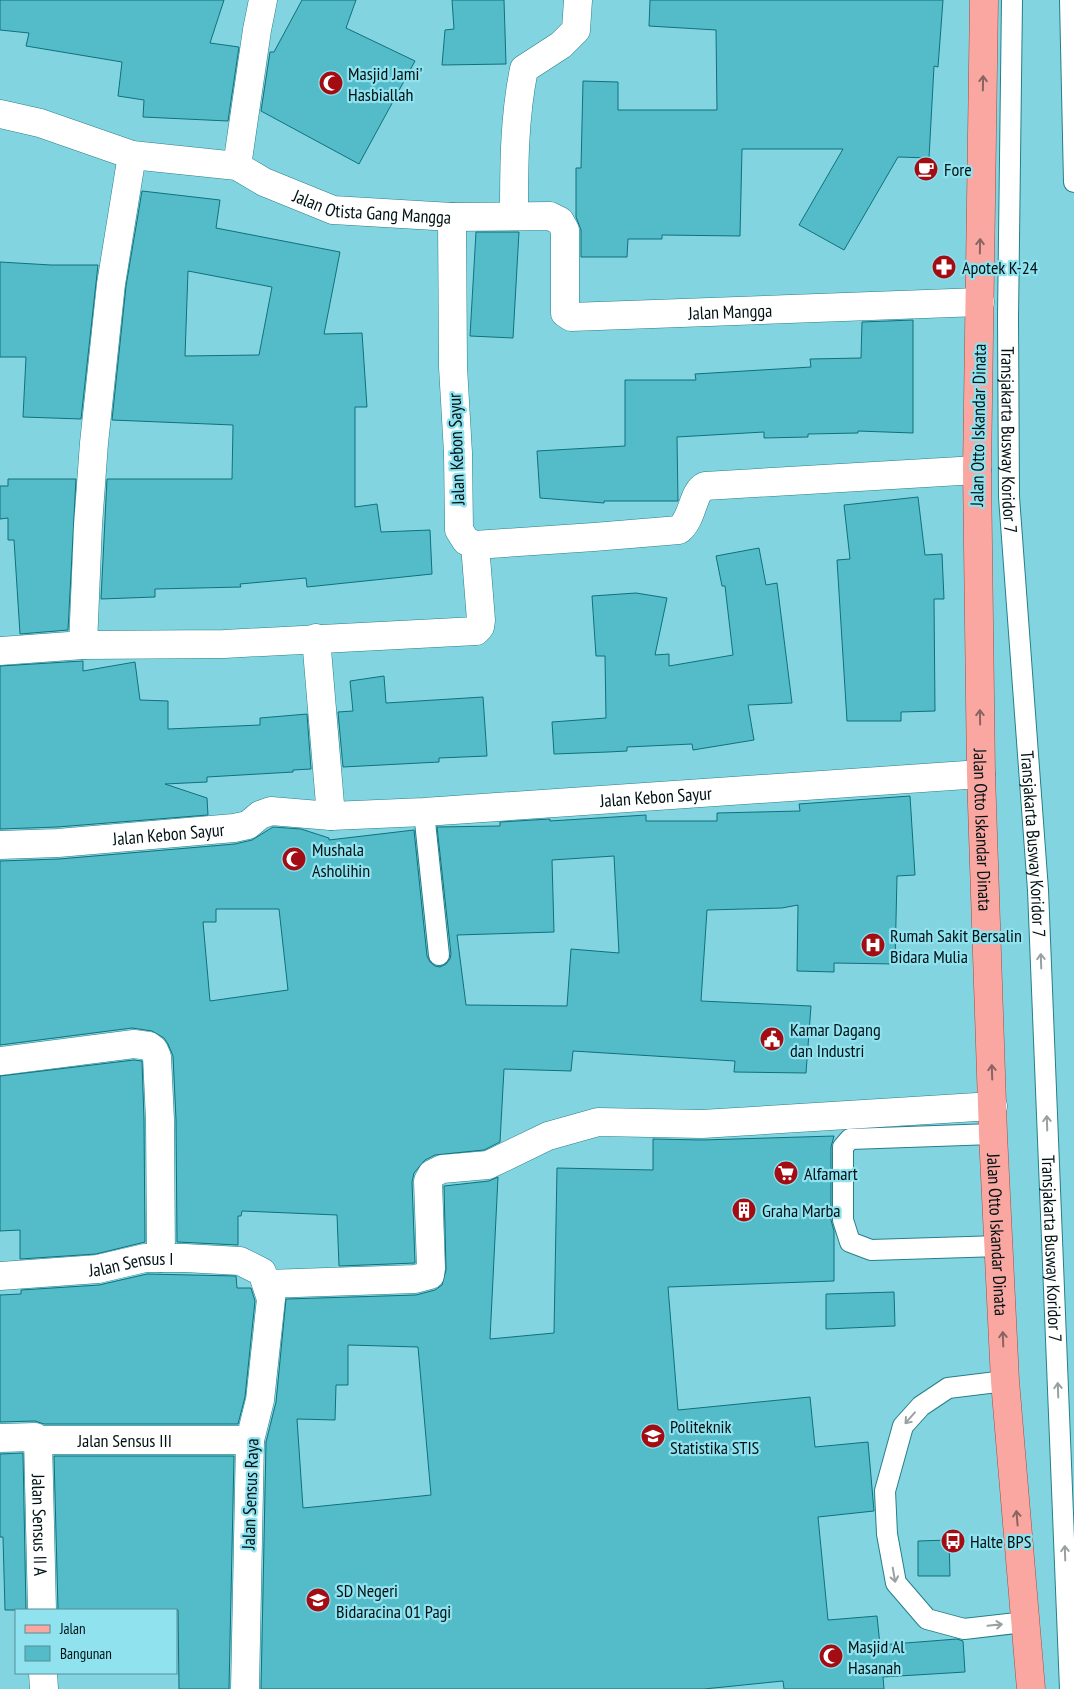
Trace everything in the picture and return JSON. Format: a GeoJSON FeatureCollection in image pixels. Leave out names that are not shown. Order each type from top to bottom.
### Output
{"type":"FeatureCollection","features":[{"type":"Feature","properties":{"kind":"main road","name":"Jalan Otto Iskandar Dinata"},"geometry":{"type":"LineString","coordinates":[[984,0],[977,470],[981,774],[1005,1381],[1031,1689]]}},
{"type":"Feature","properties":{"kind":"street"},"geometry":{"type":"LineString","coordinates":[[237,166],[263,0]]}},
{"type":"Feature","properties":{"kind":"street"},"geometry":{"type":"LineString","coordinates":[[514,216],[514,140],[524,70],[561,45],[576,30],[578,0]]}},
{"type":"Feature","properties":{"kind":"street","name":"Jalan Otista Gang Mangga"},"geometry":{"type":"LineString","coordinates":[[0,114],[40,123],[132,156],[237,166],[264,182],[333,210],[452,217],[550,216],[560,222],[565,230]]}},
{"type":"Feature","properties":{"kind":"street"},"geometry":{"type":"LineString","coordinates":[[83,645],[88,525],[94,443],[111,284],[132,156]]}},
{"type":"Feature","properties":{"kind":"street","name":"Jalan Kebon Sayur"},"geometry":{"type":"LineString","coordinates":[[452,217],[453,367],[458,453],[459,530],[466,541],[475,545]]}},
{"type":"Feature","properties":{"kind":"street","name":"Jalan Mangga"},"geometry":{"type":"LineString","coordinates":[[565,230],[565,313],[571,317],[980,302]]}},
{"type":"Feature","properties":{"kind":"street"},"geometry":{"type":"LineString","coordinates":[[0,651],[83,645],[224,644],[476,631],[480,627],[481,620],[475,545],[679,530],[689,517],[700,488],[705,486],[977,470]]}},
{"type":"Feature","properties":{"kind":"street"},"geometry":{"type":"LineString","coordinates":[[316,638],[331,816]]}},
{"type":"Feature","properties":{"kind":"street","name":"Jalan Kebon Sayur"},"geometry":{"type":"LineString","coordinates":[[0,845],[234,828],[248,825],[260,815],[272,811],[331,816],[424,812],[981,774]]}},
{"type":"Feature","properties":{"kind":"street"},"geometry":{"type":"LineString","coordinates":[[0,1061],[134,1044],[149,1046],[154,1050],[158,1068],[160,1120],[161,1258]]}},
{"type":"Feature","properties":{"kind":"street"},"geometry":{"type":"LineString","coordinates":[[264,1278],[422,1279],[430,1275],[431,1268],[428,1181],[432,1174],[442,1169],[488,1165],[548,1136],[598,1122],[702,1124],[993,1106]]}},
{"type":"Feature","properties":{"kind":"street","name":"Jalan Sensus I"},"geometry":{"type":"LineString","coordinates":[[0,1276],[98,1269],[145,1258],[161,1258],[240,1261],[264,1278]]}},
{"type":"Feature","properties":{"kind":"street","name":"Jalan Sensus Raya"},"geometry":{"type":"LineString","coordinates":[[245,1689],[250,1440],[260,1400],[271,1299],[264,1278]]}},
{"type":"Feature","properties":{"kind":"street","name":"Jalan Sensus III"},"geometry":{"type":"LineString","coordinates":[[0,1438],[35,1438],[38,1440],[250,1440]]}},
{"type":"Feature","properties":{"kind":"street","name":"Jalan Sensus II A"},"geometry":{"type":"LineString","coordinates":[[38,1440],[42,1609]]}},
{"type":"Feature","properties":{"kind":"street"},"geometry":{"type":"LineString","coordinates":[[43,1674],[44,1689]]}},
{"type":"Feature","properties":{"kind":"lane","name":"Transjakarta Busway Koridor 7"},"geometry":{"type":"LineString","coordinates":[[1012,0],[1008,298],[1009,497],[1038,890],[1070,1689]]}},
{"type":"Feature","properties":{"kind":"lane"},"geometry":{"type":"LineString","coordinates":[[1070,0],[1074,182]]}},
{"type":"Feature","properties":{"kind":"lane"},"geometry":{"type":"LineString","coordinates":[[424,812],[440,955]]}},
{"type":"Feature","properties":{"kind":"lane"},"geometry":{"type":"LineString","coordinates":[[994,1134],[850,1139],[843,1146],[844,1220],[850,1242],[871,1250],[1000,1246]]}},
{"type":"Feature","properties":{"kind":"lane"},"geometry":{"type":"LineString","coordinates":[[1005,1381],[948,1388],[920,1406],[903,1426],[886,1491],[887,1534],[896,1583],[927,1619],[964,1629],[1025,1622]]}},
{"type":"Feature","properties":{"kind":"building"},"geometry":{"type":"Polygon","coordinates":[[[0,0],[224,0],[210,43],[239,47],[228,121],[143,117],[144,100],[118,96],[122,62],[26,46],[29,33],[0,30],[0,0]]]}},
{"type":"Feature","properties":{"kind":"building","name":"Masjid Jami' Hasbiallah"},"geometry":{"type":"Polygon","coordinates":[[[302,0],[356,0],[346,28],[415,61],[359,164],[261,111],[270,52],[274,52],[302,0]]]}},
{"type":"Feature","properties":{"kind":"building"},"geometry":{"type":"Polygon","coordinates":[[[452,0],[504,0],[506,64],[442,65],[445,30],[454,29],[452,0]]]}},
{"type":"Feature","properties":{"kind":"building"},"geometry":{"type":"Polygon","coordinates":[[[650,0],[943,0],[938,67],[934,66],[929,158],[898,157],[844,250],[799,225],[843,149],[742,149],[740,236],[662,235],[662,239],[628,239],[627,257],[581,257],[581,230],[576,217],[576,168],[581,168],[583,81],[618,82],[618,110],[717,110],[716,30],[649,26],[650,0]]]}},
{"type":"Feature","properties":{"kind":"building"},"geometry":{"type":"Polygon","coordinates":[[[142,191],[220,200],[216,228],[340,252],[324,334],[362,333],[367,407],[355,407],[355,507],[377,504],[381,532],[430,530],[432,574],[307,587],[306,578],[240,584],[241,587],[155,589],[155,597],[101,599],[107,479],[232,479],[233,425],[112,420],[126,286],[142,191]],[[188,271],[185,356],[259,355],[272,287],[188,271]]]}},
{"type":"Feature","properties":{"kind":"building"},"geometry":{"type":"Polygon","coordinates":[[[476,232],[519,232],[513,338],[470,336],[476,232]]]}},
{"type":"Feature","properties":{"kind":"building"},"geometry":{"type":"Polygon","coordinates":[[[0,262],[98,265],[81,419],[23,417],[26,357],[0,357],[0,262]]]}},
{"type":"Feature","properties":{"kind":"building"},"geometry":{"type":"Polygon","coordinates":[[[913,320],[913,433],[858,431],[858,433],[808,434],[808,437],[764,438],[764,432],[677,437],[678,501],[604,501],[604,503],[540,498],[537,451],[625,446],[625,380],[696,380],[695,374],[811,367],[810,359],[861,358],[862,322],[913,320]]]}},
{"type":"Feature","properties":{"kind":"building"},"geometry":{"type":"Polygon","coordinates":[[[8,479],[76,479],[68,630],[20,634],[14,540],[8,540],[8,518],[0,519],[0,486],[8,486],[8,479]]]}},
{"type":"Feature","properties":{"kind":"building"},"geometry":{"type":"Polygon","coordinates":[[[918,497],[925,555],[942,554],[944,599],[934,599],[935,711],[901,712],[901,721],[847,721],[837,560],[850,559],[844,505],[918,497]]]}},
{"type":"Feature","properties":{"kind":"building"},"geometry":{"type":"Polygon","coordinates":[[[759,548],[766,585],[777,583],[792,703],[748,705],[754,740],[693,750],[692,744],[627,747],[627,751],[554,754],[552,722],[606,718],[605,656],[596,656],[592,596],[636,593],[667,598],[655,655],[669,654],[669,666],[733,655],[725,586],[722,586],[716,556],[759,548]]]}},
{"type":"Feature","properties":{"kind":"building"},"geometry":{"type":"Polygon","coordinates":[[[83,661],[83,671],[135,662],[140,700],[168,701],[168,729],[260,725],[260,718],[307,714],[311,769],[293,770],[293,772],[207,777],[207,782],[165,784],[207,798],[208,815],[57,827],[0,829],[0,666],[83,661]]]}},
{"type":"Feature","properties":{"kind":"building"},"geometry":{"type":"Polygon","coordinates":[[[384,676],[386,703],[483,697],[487,756],[439,758],[439,762],[343,767],[338,712],[353,711],[350,681],[384,676]]]}},
{"type":"Feature","properties":{"kind":"building"},"geometry":{"type":"Polygon","coordinates":[[[910,796],[915,875],[897,876],[895,964],[834,963],[834,972],[797,971],[798,905],[782,908],[707,910],[701,1001],[811,1006],[806,1073],[734,1072],[735,1061],[573,1051],[571,1071],[504,1069],[500,1142],[484,1150],[435,1155],[425,1160],[414,1173],[412,1182],[415,1263],[339,1266],[337,1215],[242,1211],[241,1216],[238,1216],[238,1245],[177,1242],[176,1120],[173,1056],[164,1038],[152,1031],[132,1028],[0,1045],[0,861],[59,859],[235,844],[252,840],[273,827],[301,829],[329,838],[329,840],[414,830],[427,956],[430,962],[440,967],[446,964],[451,954],[437,827],[500,826],[500,822],[646,815],[646,821],[717,821],[717,813],[800,811],[799,804],[910,796]],[[614,856],[552,860],[554,932],[457,935],[466,1005],[567,1006],[571,949],[619,953],[614,856]],[[216,909],[216,922],[203,922],[210,1001],[288,990],[279,909],[216,909]]]}},
{"type":"Feature","properties":{"kind":"building"},"geometry":{"type":"Polygon","coordinates":[[[134,1060],[142,1061],[145,1242],[96,1254],[20,1259],[20,1230],[0,1231],[0,1076],[134,1060]]]}},
{"type":"Feature","properties":{"kind":"building","name":"Politeknik Statistika STIS"},"geometry":{"type":"Polygon","coordinates":[[[834,1136],[831,1147],[831,1220],[834,1231],[834,1281],[668,1287],[678,1410],[810,1397],[815,1447],[868,1442],[874,1511],[818,1517],[828,1620],[877,1616],[880,1645],[957,1639],[963,1641],[965,1672],[883,1677],[884,1689],[784,1689],[783,1681],[704,1689],[261,1689],[266,1442],[276,1402],[286,1299],[416,1295],[435,1290],[442,1285],[446,1270],[444,1186],[489,1181],[498,1177],[490,1339],[554,1333],[557,1168],[653,1170],[653,1139],[702,1140],[834,1136]],[[348,1345],[348,1385],[336,1385],[335,1420],[297,1419],[303,1508],[431,1495],[418,1347],[348,1345]]]}},
{"type":"Feature","properties":{"kind":"building"},"geometry":{"type":"Polygon","coordinates":[[[147,1274],[236,1276],[237,1288],[251,1288],[255,1301],[245,1397],[238,1424],[44,1424],[35,1421],[0,1422],[0,1295],[21,1294],[21,1290],[99,1285],[147,1274]]]}},
{"type":"Feature","properties":{"kind":"building"},"geometry":{"type":"Polygon","coordinates":[[[894,1292],[895,1326],[826,1329],[826,1294],[894,1292]]]}},
{"type":"Feature","properties":{"kind":"building"},"geometry":{"type":"Polygon","coordinates":[[[23,1453],[26,1609],[5,1610],[3,1537],[0,1537],[0,1454],[23,1453]]]}},
{"type":"Feature","properties":{"kind":"building"},"geometry":{"type":"Polygon","coordinates":[[[54,1456],[234,1456],[229,1689],[179,1689],[178,1609],[58,1609],[54,1456]]]}},
{"type":"Feature","properties":{"kind":"building"},"geometry":{"type":"Polygon","coordinates":[[[949,1540],[950,1576],[918,1576],[918,1541],[949,1540]]]}},
{"type":"Feature","properties":{"kind":"place","name":"Masjid Jami' Hasbiallah"},"geometry":{"type":"Point","coordinates":[331,83]}},
{"type":"Feature","properties":{"kind":"place","name":"Fore"},"geometry":{"type":"Point","coordinates":[926,169]}},
{"type":"Feature","properties":{"kind":"place","name":"Apotek K-24"},"geometry":{"type":"Point","coordinates":[944,267]}},
{"type":"Feature","properties":{"kind":"place","name":"Mushala Asholihin"},"geometry":{"type":"Point","coordinates":[294,859]}},
{"type":"Feature","properties":{"kind":"place","name":"Rumah Sakit Bersalin Bidara Mulia"},"geometry":{"type":"Point","coordinates":[873,945]}},
{"type":"Feature","properties":{"kind":"place","name":"Kamar Dagang dan Industri"},"geometry":{"type":"Point","coordinates":[772,1039]}},
{"type":"Feature","properties":{"kind":"place","name":"Alfamart"},"geometry":{"type":"Point","coordinates":[786,1173]}},
{"type":"Feature","properties":{"kind":"place","name":"Graha Marba"},"geometry":{"type":"Point","coordinates":[744,1210]}},
{"type":"Feature","properties":{"kind":"place","name":"Politeknik Statistika STIS"},"geometry":{"type":"Point","coordinates":[653,1436]}},
{"type":"Feature","properties":{"kind":"place","name":"Halte BPS"},"geometry":{"type":"Point","coordinates":[953,1541]}},
{"type":"Feature","properties":{"kind":"place","name":"SD Negeri Bidaracina 01 Pagi"},"geometry":{"type":"Point","coordinates":[318,1600]}},
{"type":"Feature","properties":{"kind":"place","name":"Masjid Al Hasanah"},"geometry":{"type":"Point","coordinates":[831,1656]}}]}
